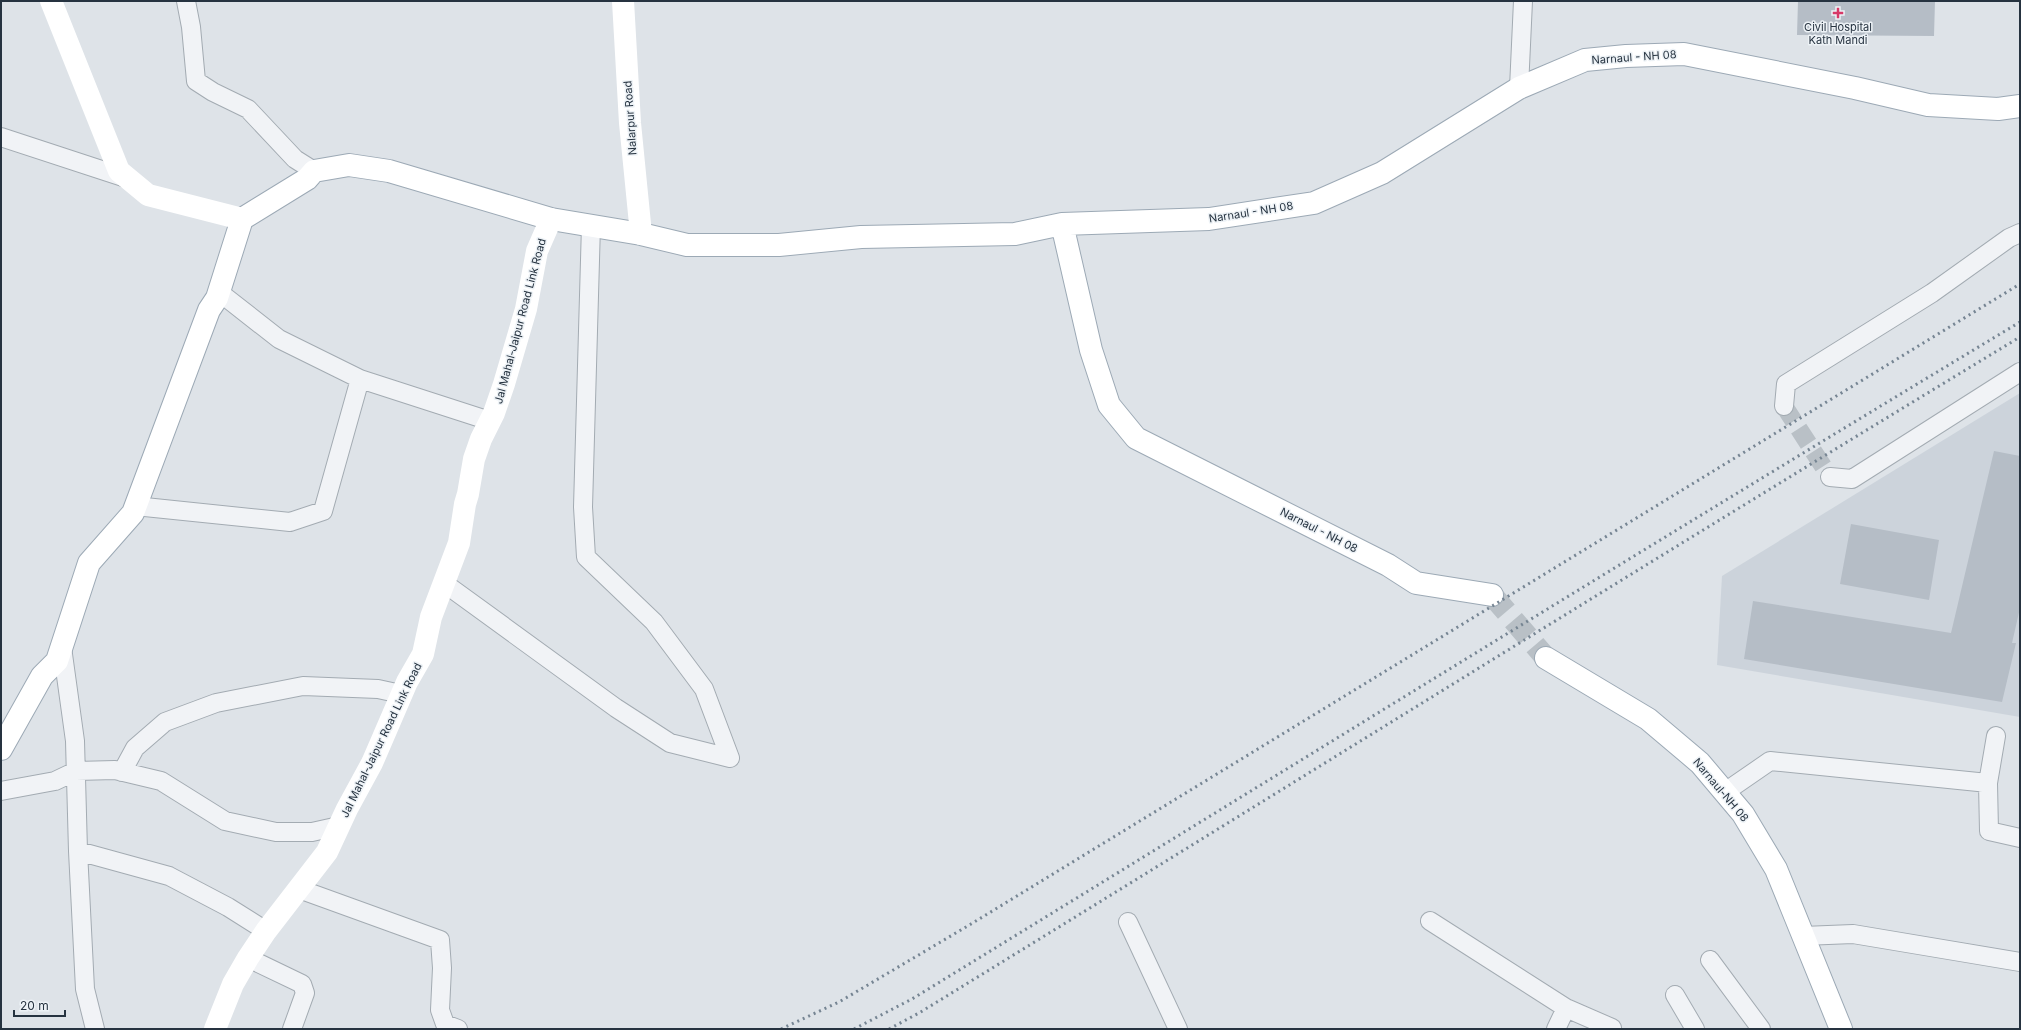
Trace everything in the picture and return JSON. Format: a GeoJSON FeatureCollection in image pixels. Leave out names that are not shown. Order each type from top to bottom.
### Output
{"type":"FeatureCollection","features":[{"type":"Feature","properties":{"kind":"main road"},"geometry":{"type":"LineString","coordinates":[[51,1],[119,171],[148,195],[242,219]]}},
{"type":"Feature","properties":{"kind":"main road","name":"Nalarpur Road"},"geometry":{"type":"LineString","coordinates":[[623,1],[630,123],[641,234]]}},
{"type":"Feature","properties":{"kind":"main road","name":"Narnaul - NH 08"},"geometry":{"type":"LineString","coordinates":[[1492,595],[1416,583],[1388,565],[1136,438],[1109,405],[1091,350],[1062,224],[1209,220],[1314,203],[1382,173],[1519,88],[1585,60],[1626,56],[1684,54],[1855,88],[1928,105],[2018,110]]}},
{"type":"Feature","properties":{"kind":"main road"},"geometry":{"type":"LineString","coordinates":[[1,749],[42,676],[57,661],[89,563],[133,513],[209,310],[217,298],[242,219],[307,179],[314,171],[349,165],[389,171],[551,219],[641,234],[687,245],[779,245],[861,237],[1016,234],[1062,224]]}},
{"type":"Feature","properties":{"kind":"main road","name":"Jal Mahal-Jaipur Road Link Road"},"geometry":{"type":"LineString","coordinates":[[215,1029],[233,984],[248,958],[266,931],[327,852],[372,763],[401,694],[423,654],[431,617],[459,543],[474,460],[504,384],[526,309],[537,251],[551,219]]}},
{"type":"Feature","properties":{"kind":"main road","name":"Narnaul-NH 08"},"geometry":{"type":"LineString","coordinates":[[1546,658],[1648,719],[1700,763],[1743,814],[1776,869],[1841,1029]]}},
{"type":"Feature","properties":{"kind":"street"},"geometry":{"type":"LineString","coordinates":[[186,1],[191,27],[196,81],[213,92],[248,109],[295,159],[314,171]]}},
{"type":"Feature","properties":{"kind":"street"},"geometry":{"type":"LineString","coordinates":[[1519,88],[1523,1]]}},
{"type":"Feature","properties":{"kind":"street"},"geometry":{"type":"LineString","coordinates":[[1,137],[129,179]]}},
{"type":"Feature","properties":{"kind":"street"},"geometry":{"type":"LineString","coordinates":[[444,583],[616,708],[670,744],[730,758],[704,689],[654,622],[586,557],[583,499],[591,225]]}},
{"type":"Feature","properties":{"kind":"street"},"geometry":{"type":"LineString","coordinates":[[1784,406],[1786,384],[1932,293],[2009,238],[2020,233]]}},
{"type":"Feature","properties":{"kind":"street"},"geometry":{"type":"LineString","coordinates":[[219,292],[278,338],[360,379],[490,421]]}},
{"type":"Feature","properties":{"kind":"street"},"geometry":{"type":"LineString","coordinates":[[1830,477],[1852,479],[2020,372]]}},
{"type":"Feature","properties":{"kind":"street"},"geometry":{"type":"LineString","coordinates":[[135,506],[290,522],[323,511],[360,379]]}},
{"type":"Feature","properties":{"kind":"street"},"geometry":{"type":"LineString","coordinates":[[62,647],[75,741],[78,851],[86,989],[95,1029]]}},
{"type":"Feature","properties":{"kind":"street"},"geometry":{"type":"LineString","coordinates":[[122,772],[135,748],[165,722],[216,703],[303,686],[378,689],[401,694]]}},
{"type":"Feature","properties":{"kind":"street"},"geometry":{"type":"LineString","coordinates":[[1996,736],[1988,783],[1989,831],[2020,838]]}},
{"type":"Feature","properties":{"kind":"street"},"geometry":{"type":"LineString","coordinates":[[1725,792],[1770,760],[1988,783]]}},
{"type":"Feature","properties":{"kind":"street"},"geometry":{"type":"LineString","coordinates":[[1,791],[55,781],[76,772],[115,770],[161,781],[225,821],[276,832],[312,832],[339,826]]}},
{"type":"Feature","properties":{"kind":"street"},"geometry":{"type":"LineString","coordinates":[[78,851],[169,876],[228,907],[266,931]]}},
{"type":"Feature","properties":{"kind":"street"},"geometry":{"type":"LineString","coordinates":[[299,889],[440,940],[442,968],[440,1010],[445,1024],[458,1029]]}},
{"type":"Feature","properties":{"kind":"street"},"geometry":{"type":"LineString","coordinates":[[1430,921],[1566,1008],[1612,1028]]}},
{"type":"Feature","properties":{"kind":"street"},"geometry":{"type":"LineString","coordinates":[[1128,922],[1178,1029]]}},
{"type":"Feature","properties":{"kind":"street"},"geometry":{"type":"LineString","coordinates":[[1803,936],[1853,934],[2020,962]]}},
{"type":"Feature","properties":{"kind":"street"},"geometry":{"type":"LineString","coordinates":[[248,958],[302,984],[305,993],[292,1029]]}},
{"type":"Feature","properties":{"kind":"street"},"geometry":{"type":"LineString","coordinates":[[1710,960],[1761,1029]]}},
{"type":"Feature","properties":{"kind":"street"},"geometry":{"type":"LineString","coordinates":[[1675,995],[1695,1029]]}},
{"type":"Feature","properties":{"kind":"street"},"geometry":{"type":"LineString","coordinates":[[1556,1029],[1566,1008]]}},
{"type":"Feature","properties":{"kind":"shaded area"},"geometry":{"type":"Polygon","coordinates":[[[2020,393],[2020,717],[1717,665],[1722,576],[2020,393]]]}},
{"type":"Feature","properties":{"kind":"building"},"geometry":{"type":"Polygon","coordinates":[[[1798,1],[1935,1],[1934,36],[1797,35],[1798,1]]]}},
{"type":"Feature","properties":{"kind":"building"},"geometry":{"type":"Polygon","coordinates":[[[1994,451],[2020,456],[2020,608],[2012,643],[2016,643],[2002,702],[1744,659],[1753,601],[1951,633],[1994,451]]]}},
{"type":"Feature","properties":{"kind":"building"},"geometry":{"type":"Polygon","coordinates":[[[1851,524],[1939,540],[1929,600],[1840,584],[1851,524]]]}},
{"type":"Feature","properties":{"kind":"tunnel"},"geometry":{"type":"LineString","coordinates":[[1784,406],[1830,477]]}},
{"type":"Feature","properties":{"kind":"tunnel"},"geometry":{"type":"LineString","coordinates":[[1492,595],[1546,658]]}},
{"type":"Feature","properties":{"kind":"railway"},"geometry":{"type":"LineString","coordinates":[[781,1029],[839,1002],[971,924],[2020,284]]}},
{"type":"Feature","properties":{"kind":"railway"},"geometry":{"type":"LineString","coordinates":[[854,1029],[912,999],[2020,322]]}},
{"type":"Feature","properties":{"kind":"railway"},"geometry":{"type":"LineString","coordinates":[[889,1029],[919,1013],[2020,337]]}},
{"type":"Feature","properties":{"kind":"place","name":"Civil Hospital Kath Mandi"},"geometry":{"type":"Point","coordinates":[1838,13]}}]}
